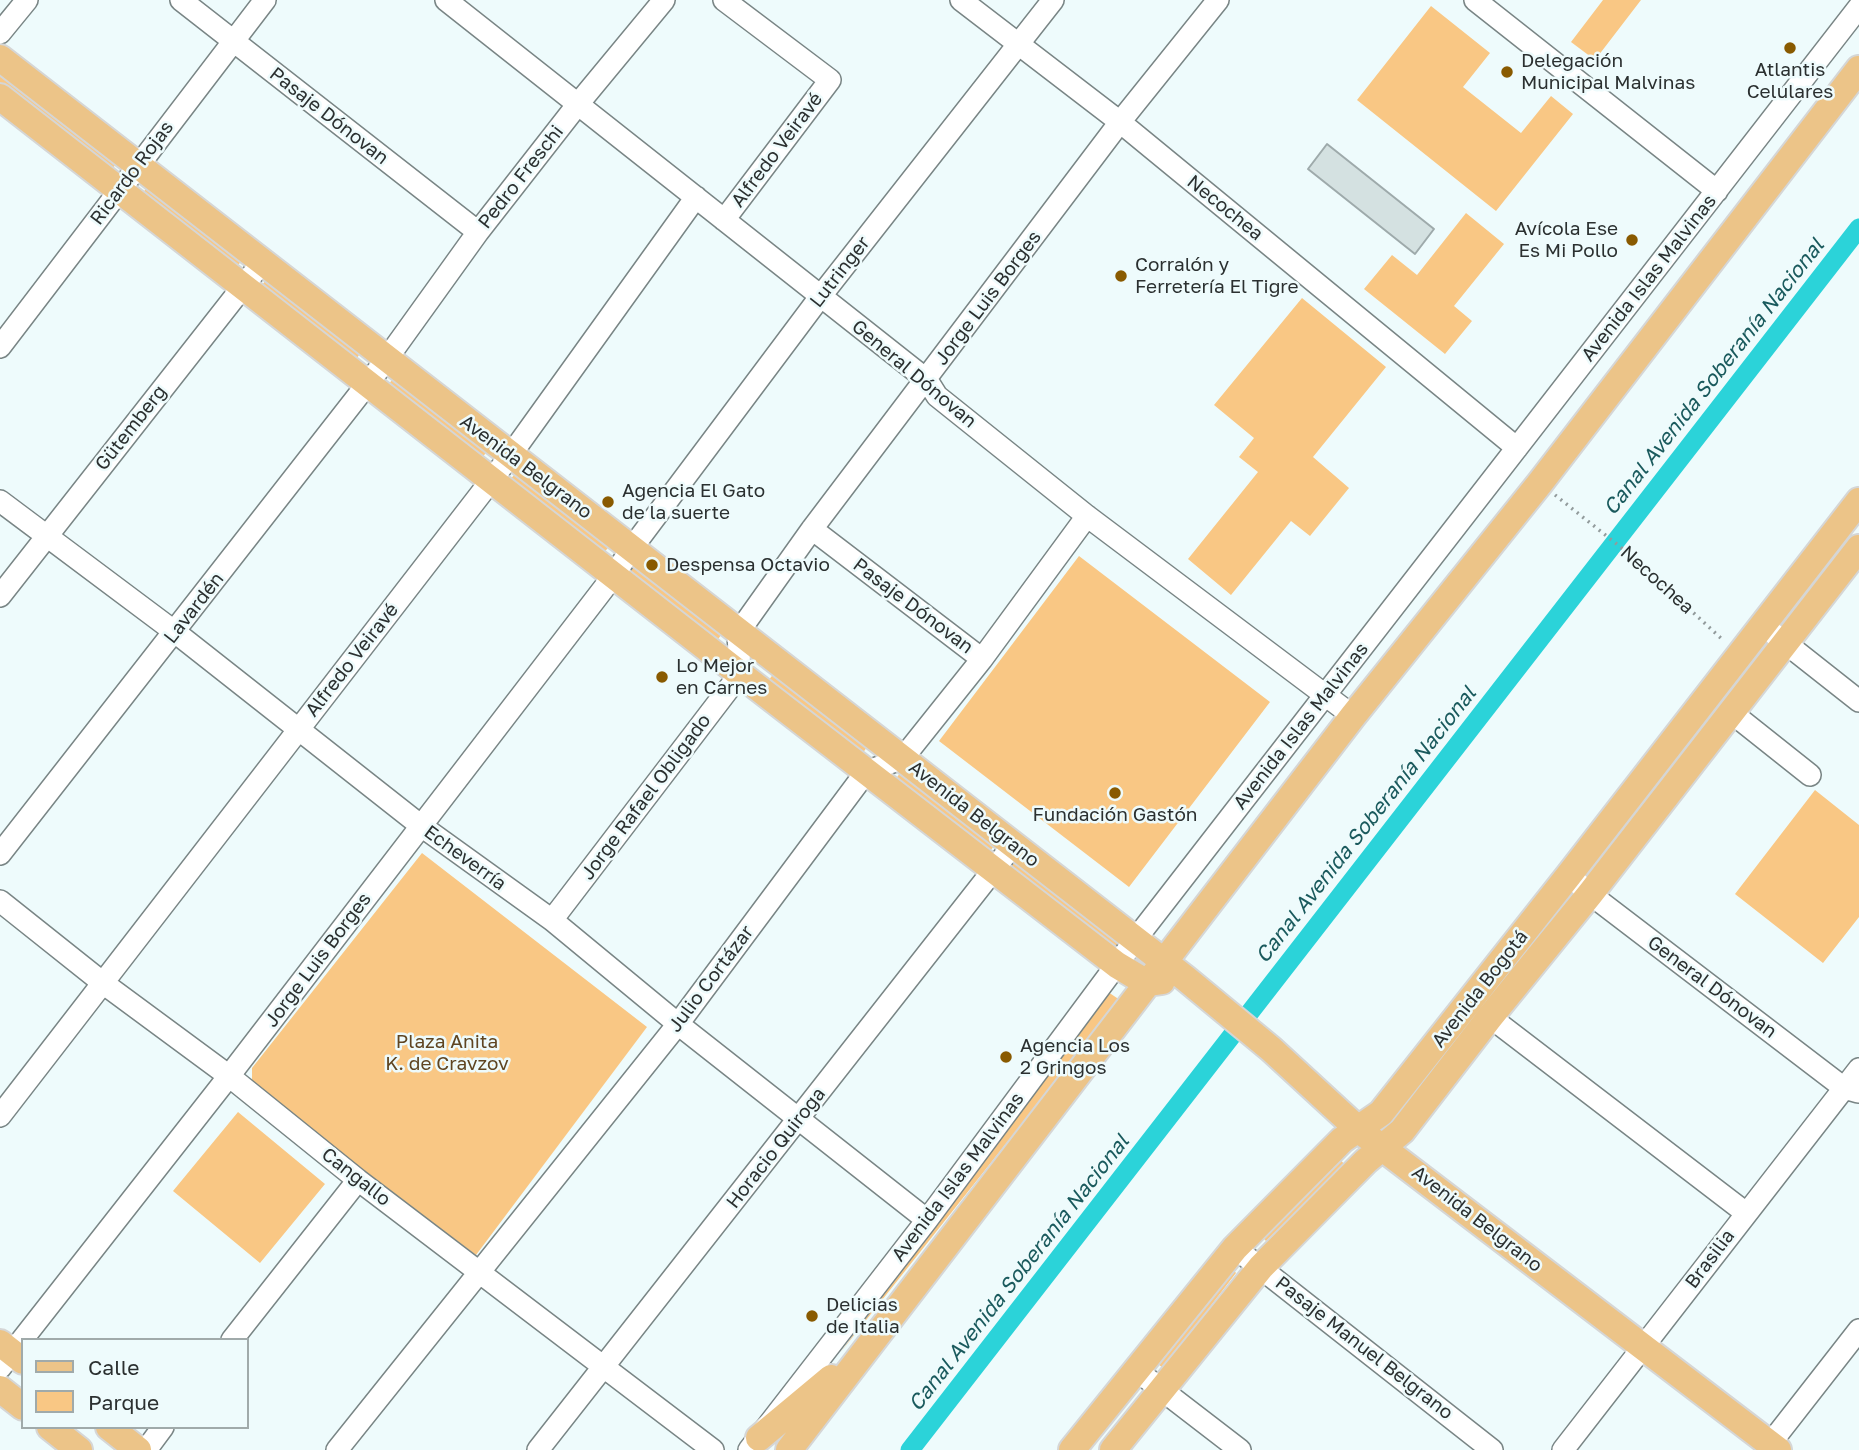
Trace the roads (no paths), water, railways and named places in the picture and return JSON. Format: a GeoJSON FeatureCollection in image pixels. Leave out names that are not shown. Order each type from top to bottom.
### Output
{"type":"FeatureCollection","features":[{"type":"Feature","properties":{"kind":"main road","name":"Avenida Belgrano"},"geometry":{"type":"LineString","coordinates":[[0,58],[1185,978],[1271,1049],[1359,1130],[1774,1447]]}},
{"type":"Feature","properties":{"kind":"main road","name":"Avenida Islas Malvinas"},"geometry":{"type":"LineString","coordinates":[[789,1450],[1353,716],[1540,483],[1859,69]]}},
{"type":"Feature","properties":{"kind":"main road","name":"Avenida Belgrano"},"geometry":{"type":"LineString","coordinates":[[0,97],[993,870],[1117,965],[1147,982]]}},
{"type":"Feature","properties":{"kind":"main road","name":"Avenida Bogotá"},"geometry":{"type":"LineString","coordinates":[[1072,1450],[1234,1248],[1342,1140],[1381,1113],[1859,501]]}},
{"type":"Feature","properties":{"kind":"main road","name":"Avenida Bogotá"},"geometry":{"type":"LineString","coordinates":[[1113,1450],[1261,1267],[1366,1161],[1402,1131],[1859,548]]}},
{"type":"Feature","properties":{"kind":"main road"},"geometry":{"type":"LineString","coordinates":[[1147,982],[1185,978]]}},
{"type":"Feature","properties":{"kind":"main road"},"geometry":{"type":"LineString","coordinates":[[754,1444],[871,1344]]}},
{"type":"Feature","properties":{"kind":"main road"},"geometry":{"type":"LineString","coordinates":[[0,1389],[21,1405]]}},
{"type":"Feature","properties":{"kind":"main road"},"geometry":{"type":"LineString","coordinates":[[53,1429],[79,1450]]}},
{"type":"Feature","properties":{"kind":"main road"},"geometry":{"type":"LineString","coordinates":[[112,1429],[138,1450]]}},
{"type":"Feature","properties":{"kind":"street"},"geometry":{"type":"LineString","coordinates":[[0,33],[27,0]]}},
{"type":"Feature","properties":{"kind":"street","name":"Pasaje Dónovan"},"geometry":{"type":"LineString","coordinates":[[181,0],[478,232]]}},
{"type":"Feature","properties":{"kind":"street","name":"Ricardo Rojas"},"geometry":{"type":"LineString","coordinates":[[0,347],[265,0]]}},
{"type":"Feature","properties":{"kind":"street","name":"General Dónovan"},"geometry":{"type":"LineString","coordinates":[[446,0],[927,380],[937,396],[1087,516],[1353,716]]}},
{"type":"Feature","properties":{"kind":"street","name":"Pedro Freschi"},"geometry":{"type":"LineString","coordinates":[[386,360],[478,232],[664,0]]}},
{"type":"Feature","properties":{"kind":"street","name":"Alfredo Veiravé"},"geometry":{"type":"LineString","coordinates":[[724,0],[830,80],[724,220]]}},
{"type":"Feature","properties":{"kind":"street","name":"Necochea"},"geometry":{"type":"LineString","coordinates":[[961,0],[1120,122],[1517,448]]}},
{"type":"Feature","properties":{"kind":"street","name":"Lutringer"},"geometry":{"type":"LineString","coordinates":[[632,548],[820,297],[1053,0]]}},
{"type":"Feature","properties":{"kind":"street","name":"Jorge Luis Borges"},"geometry":{"type":"LineString","coordinates":[[738,633],[812,528],[927,380],[1120,122],[1218,0]]}},
{"type":"Feature","properties":{"kind":"street"},"geometry":{"type":"LineString","coordinates":[[1475,0],[1717,191]]}},
{"type":"Feature","properties":{"kind":"street","name":"Avenida Islas Malvinas"},"geometry":{"type":"LineString","coordinates":[[754,1444],[927,1220],[1135,940],[1859,7]]}},
{"type":"Feature","properties":{"kind":"street","name":"Alfredo Veiravé"},"geometry":{"type":"LineString","coordinates":[[0,1116],[510,456],[696,197]]}},
{"type":"Feature","properties":{"kind":"street","name":"Gütemberg"},"geometry":{"type":"LineString","coordinates":[[0,596],[263,261]]}},
{"type":"Feature","properties":{"kind":"street","name":"Lavardén"},"geometry":{"type":"LineString","coordinates":[[0,854],[386,360]]}},
{"type":"Feature","properties":{"kind":"street","name":"Echeverría"},"geometry":{"type":"LineString","coordinates":[[0,501],[175,632],[420,825],[552,920],[678,1024],[927,1220]]}},
{"type":"Feature","properties":{"kind":"street"},"geometry":{"type":"LineString","coordinates":[[866,772],[903,758],[982,659],[1087,516]]}},
{"type":"Feature","properties":{"kind":"street","name":"Pasaje Dónovan"},"geometry":{"type":"LineString","coordinates":[[812,528],[982,659]]}},
{"type":"Feature","properties":{"kind":"street","name":"Jorge Luis Borges"},"geometry":{"type":"LineString","coordinates":[[23,1338],[229,1076],[632,548]]}},
{"type":"Feature","properties":{"kind":"street"},"geometry":{"type":"LineString","coordinates":[[1762,623],[1859,701]]}},
{"type":"Feature","properties":{"kind":"street"},"geometry":{"type":"LineString","coordinates":[[738,633],[740,674]]}},
{"type":"Feature","properties":{"kind":"street","name":"Jorge Rafael Obligado"},"geometry":{"type":"LineString","coordinates":[[552,920],[740,674]]}},
{"type":"Feature","properties":{"kind":"street"},"geometry":{"type":"LineString","coordinates":[[1732,713],[1810,775]]}},
{"type":"Feature","properties":{"kind":"street","name":"Julio Cortázar"},"geometry":{"type":"LineString","coordinates":[[337,1450],[678,1024],[866,772]]}},
{"type":"Feature","properties":{"kind":"street","name":"Horacio Quiroga"},"geometry":{"type":"LineString","coordinates":[[538,1450],[1013,845]]}},
{"type":"Feature","properties":{"kind":"street","name":"General Dónovan"},"geometry":{"type":"LineString","coordinates":[[1569,875],[1590,894],[1851,1090]]}},
{"type":"Feature","properties":{"kind":"street","name":"Cangallo"},"geometry":{"type":"LineString","coordinates":[[0,901],[103,983],[229,1076],[358,1180],[713,1450]]}},
{"type":"Feature","properties":{"kind":"street"},"geometry":{"type":"LineString","coordinates":[[1490,1017],[1745,1213]]}},
{"type":"Feature","properties":{"kind":"street","name":"Brasilia"},"geometry":{"type":"LineString","coordinates":[[1563,1450],[1745,1213],[1851,1090],[1859,1069]]}},
{"type":"Feature","properties":{"kind":"street"},"geometry":{"type":"LineString","coordinates":[[234,1338],[358,1180]]}},
{"type":"Feature","properties":{"kind":"street","name":"Pasaje Manuel Belgrano"},"geometry":{"type":"LineString","coordinates":[[1234,1248],[1492,1450]]}},
{"type":"Feature","properties":{"kind":"street"},"geometry":{"type":"LineString","coordinates":[[1774,1447],[1859,1330]]}},
{"type":"Feature","properties":{"kind":"street","name":"Jorge Luis Borges"},"geometry":{"type":"LineString","coordinates":[[9,1356],[21,1341]]}},
{"type":"Feature","properties":{"kind":"street"},"geometry":{"type":"LineString","coordinates":[[1136,1370],[1240,1450]]}},
{"type":"Feature","properties":{"kind":"street"},"geometry":{"type":"LineString","coordinates":[[146,1450],[162,1429]]}},
{"type":"Feature","properties":{"kind":"waterway","name":"Canal Avenida Soberanía Nacional"},"geometry":{"type":"LineString","coordinates":[[910,1450],[1859,228]]}},
{"type":"Feature","properties":{"kind":"place","name":"Atlantis Celulares"},"geometry":{"type":"Point","coordinates":[1790,48]}},
{"type":"Feature","properties":{"kind":"place","name":"Delegación Municipal Malvinas"},"geometry":{"type":"Point","coordinates":[1507,72]}},
{"type":"Feature","properties":{"kind":"place","name":"Avícola Ese Es Mi Pollo"},"geometry":{"type":"Point","coordinates":[1632,240]}},
{"type":"Feature","properties":{"kind":"place","name":"Corralón y Ferretería El Tigre"},"geometry":{"type":"Point","coordinates":[1121,276]}},
{"type":"Feature","properties":{"kind":"place","name":"Agencia El Gato de la suerte"},"geometry":{"type":"Point","coordinates":[608,502]}},
{"type":"Feature","properties":{"kind":"place","name":"Despensa Octavio"},"geometry":{"type":"Point","coordinates":[652,565]}},
{"type":"Feature","properties":{"kind":"place","name":"Lo Mejor en Carnes"},"geometry":{"type":"Point","coordinates":[662,677]}},
{"type":"Feature","properties":{"kind":"place","name":"Fundación Gastón"},"geometry":{"type":"Point","coordinates":[1115,793]}},
{"type":"Feature","properties":{"kind":"place","name":"Agencia Los 2 Gringos"},"geometry":{"type":"Point","coordinates":[1006,1057]}},
{"type":"Feature","properties":{"kind":"place","name":"Delicias de Italia"},"geometry":{"type":"Point","coordinates":[812,1316]}},
{"type":"Feature","properties":{"kind":"park label","name":"Plaza Anita K. de Cravzov"},"geometry":{"type":"Point","coordinates":[447,1053]}}]}
